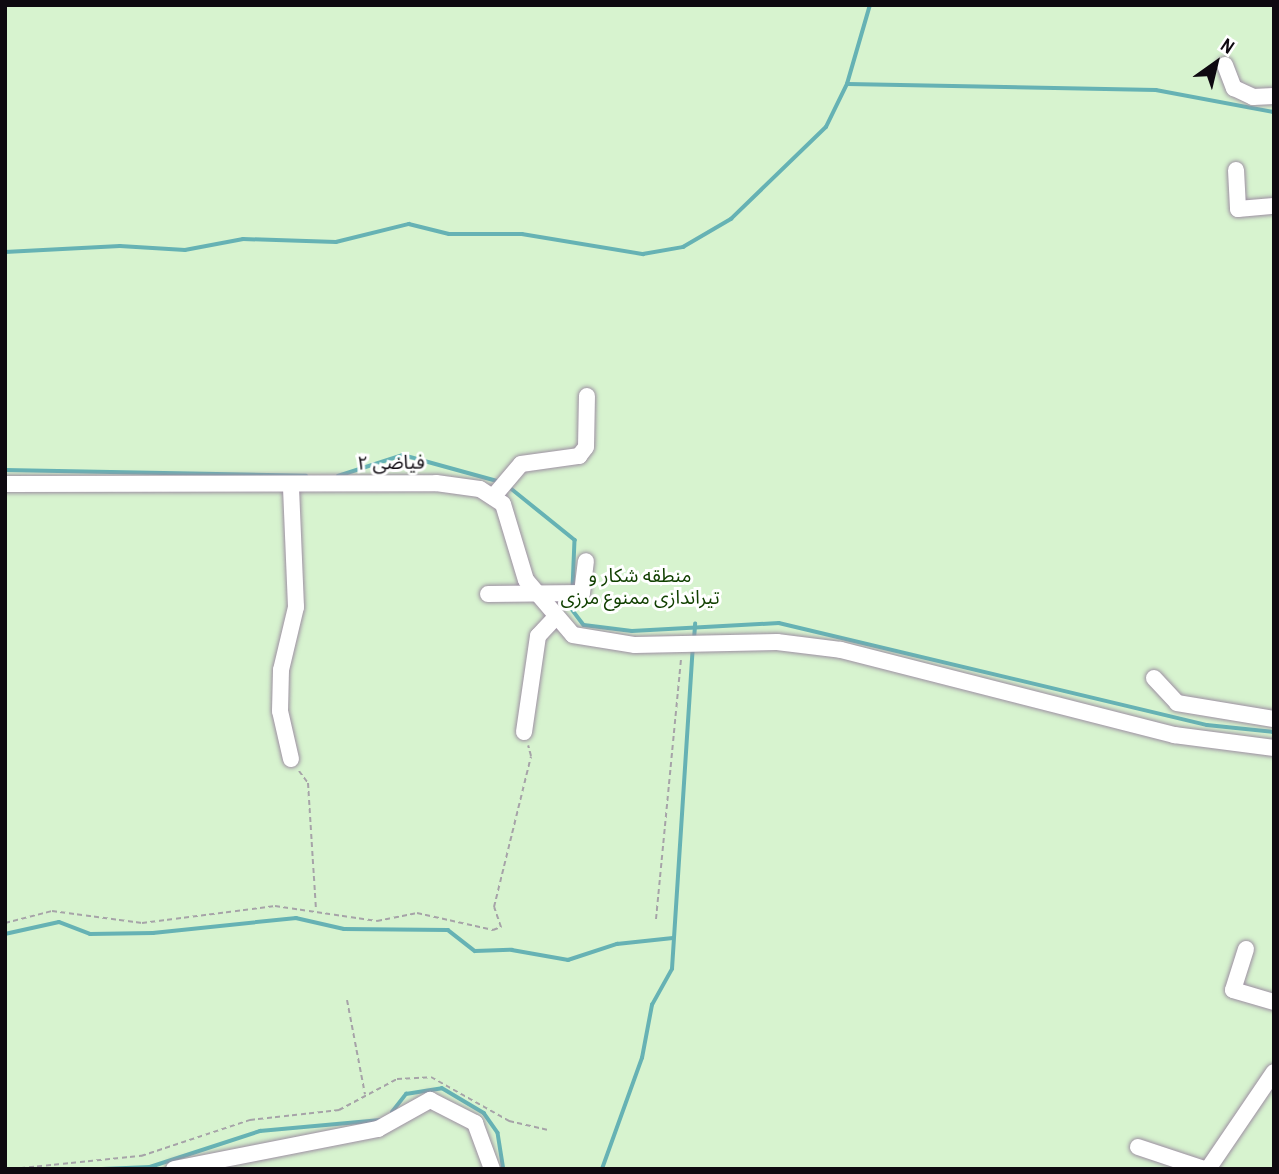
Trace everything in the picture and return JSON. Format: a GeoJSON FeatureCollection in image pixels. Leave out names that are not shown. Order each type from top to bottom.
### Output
{"type":"FeatureCollection","features":[{"type":"Feature","properties":{"kind":"street"},"geometry":{"type":"LineString","coordinates":[[1225,65],[1234,88],[1253,97],[1274,96]]}},
{"type":"Feature","properties":{"kind":"street"},"geometry":{"type":"LineString","coordinates":[[1236,170],[1238,209],[1274,206]]}},
{"type":"Feature","properties":{"kind":"street"},"geometry":{"type":"LineString","coordinates":[[587,397],[586,447],[579,456],[534,459],[502,487],[503,503],[535,592],[554,619],[573,635],[595,640],[690,645],[777,642],[841,650],[1174,735],[1274,748]]}},
{"type":"Feature","properties":{"kind":"street","name":"فیاضی ۲"},"geometry":{"type":"LineString","coordinates":[[5,484],[291,486],[436,483],[502,487]]}},
{"type":"Feature","properties":{"kind":"street"},"geometry":{"type":"LineString","coordinates":[[291,486],[296,607],[281,670],[280,711],[291,759]]}},
{"type":"Feature","properties":{"kind":"street"},"geometry":{"type":"LineString","coordinates":[[488,594],[572,591],[582,593],[586,561]]}},
{"type":"Feature","properties":{"kind":"street"},"geometry":{"type":"LineString","coordinates":[[524,732],[538,636],[554,619]]}},
{"type":"Feature","properties":{"kind":"street"},"geometry":{"type":"LineString","coordinates":[[1154,678],[1177,703],[1274,719]]}},
{"type":"Feature","properties":{"kind":"street"},"geometry":{"type":"LineString","coordinates":[[1247,949],[1233,990],[1274,1002]]}},
{"type":"Feature","properties":{"kind":"street"},"geometry":{"type":"LineString","coordinates":[[1138,1147],[1206,1169],[1274,1072]]}},
{"type":"Feature","properties":{"kind":"street"},"geometry":{"type":"LineString","coordinates":[[174,1169],[378,1129],[430,1100],[475,1123],[492,1169]]}},
{"type":"Feature","properties":{"kind":"path"},"geometry":{"type":"LineString","coordinates":[[656,919],[684,669],[690,645]]}},
{"type":"Feature","properties":{"kind":"path"},"geometry":{"type":"LineString","coordinates":[[5,923],[52,911],[142,923],[275,905],[377,921],[417,912],[472,927],[501,928],[494,907],[500,864],[531,756],[524,732]]}},
{"type":"Feature","properties":{"kind":"path"},"geometry":{"type":"LineString","coordinates":[[291,759],[307,783],[316,910]]}},
{"type":"Feature","properties":{"kind":"path"},"geometry":{"type":"LineString","coordinates":[[347,1000],[365,1096]]}},
{"type":"Feature","properties":{"kind":"path"},"geometry":{"type":"LineString","coordinates":[[12,1169],[141,1156],[250,1120],[339,1110],[397,1079],[431,1077],[509,1121],[548,1130]]}},
{"type":"Feature","properties":{"kind":"green space","name":"منطقه شکار و تیراندازی ممنوع مرزی"},"geometry":{"type":"Polygon","coordinates":[[[5,5],[1274,5],[1274,1169],[5,1169],[5,5]]]}},
{"type":"Feature","properties":{"kind":"waterway"},"geometry":{"type":"LineString","coordinates":[[5,252],[120,246],[185,250],[243,239],[336,242],[409,224],[449,234],[522,234],[643,254],[683,247],[731,219],[826,127],[847,84],[870,5]]}},
{"type":"Feature","properties":{"kind":"waterway"},"geometry":{"type":"LineString","coordinates":[[848,84],[1156,90],[1274,112]]}},
{"type":"Feature","properties":{"kind":"waterway"},"geometry":{"type":"LineString","coordinates":[[338,476],[403,455],[501,482]]}},
{"type":"Feature","properties":{"kind":"waterway"},"geometry":{"type":"LineString","coordinates":[[5,470],[306,476]]}},
{"type":"Feature","properties":{"kind":"waterway"},"geometry":{"type":"LineString","coordinates":[[508,486],[575,540],[573,589]]}},
{"type":"Feature","properties":{"kind":"waterway"},"geometry":{"type":"LineString","coordinates":[[572,597],[571,608],[584,625],[632,631],[779,623],[1207,725],[1274,732]]}},
{"type":"Feature","properties":{"kind":"waterway"},"geometry":{"type":"LineString","coordinates":[[694,640],[695,624]]}},
{"type":"Feature","properties":{"kind":"waterway"},"geometry":{"type":"LineString","coordinates":[[602,1169],[642,1058],[652,1005],[672,969],[693,648]]}},
{"type":"Feature","properties":{"kind":"waterway"},"geometry":{"type":"LineString","coordinates":[[5,934],[59,922],[90,934],[153,933],[296,918],[344,929],[448,930],[475,951],[512,950],[568,960],[617,944],[673,938]]}},
{"type":"Feature","properties":{"kind":"waterway"},"geometry":{"type":"LineString","coordinates":[[392,1112],[406,1094],[442,1088],[484,1113],[498,1133],[504,1169]]}},
{"type":"Feature","properties":{"kind":"waterway"},"geometry":{"type":"LineString","coordinates":[[102,1169],[150,1167],[260,1131],[380,1120]]}}]}
